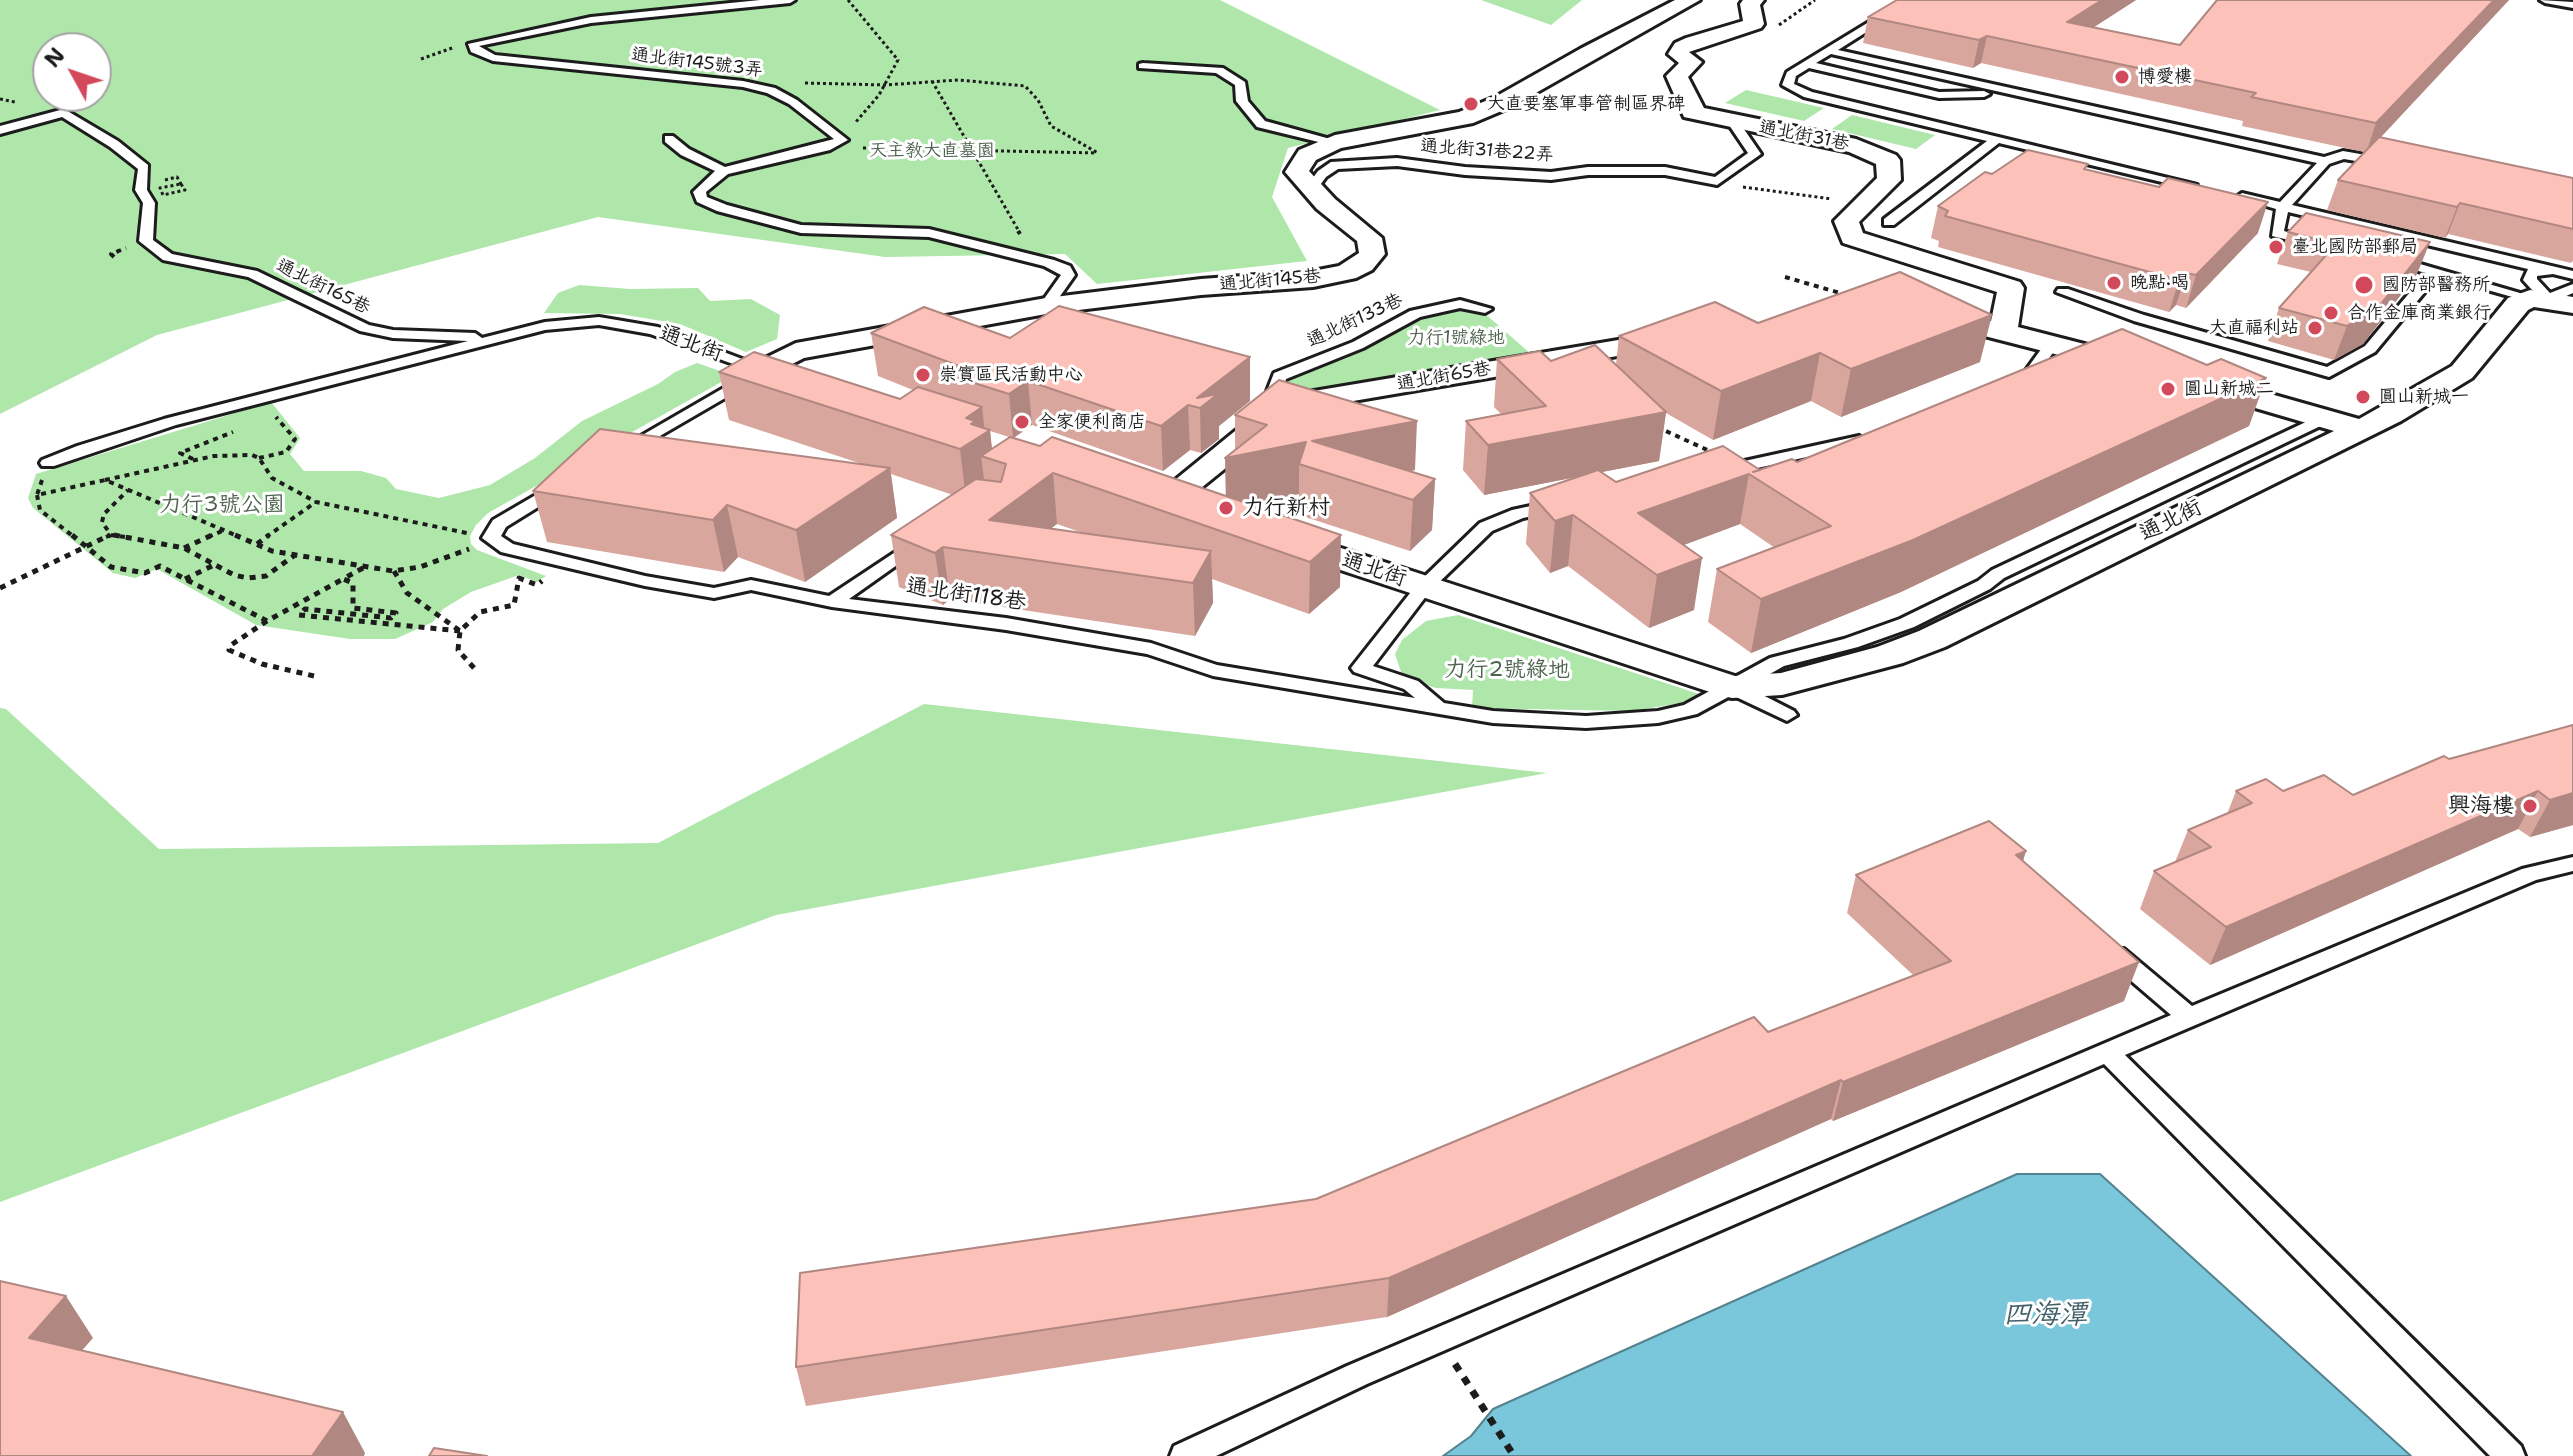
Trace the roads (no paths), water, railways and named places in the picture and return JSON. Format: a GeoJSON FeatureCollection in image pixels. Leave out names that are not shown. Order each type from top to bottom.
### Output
{"type":"FeatureCollection","features":[{"type":"Feature","properties":{"kind":"street"},"geometry":{"type":"LineString","coordinates":[[1311,189],[1297,172],[1307,155],[1335,142],[1465,118],[1503,102],[1587,53],[1690,0]]}},
{"type":"Feature","properties":{"kind":"street","name":"通北街31巷"},"geometry":{"type":"LineString","coordinates":[[1754,0],[1750,4],[1754,24],[1722,36],[1693,42],[1682,47],[1678,54],[1692,62],[1677,76],[1693,106],[1692,112],[1856,146],[1888,160],[1889,180],[1846,221],[1852,238],[2011,288],[2003,331]]}},
{"type":"Feature","properties":{"kind":"street","name":"通北街145巷"},"geometry":{"type":"LineString","coordinates":[[763,370],[796,351],[1046,306],[1201,287],[1313,279],[1347,272],[1363,264],[1372,254],[1369,238],[1311,189]]}},
{"type":"Feature","properties":{"kind":"street","name":"通北街"},"geometry":{"type":"LineString","coordinates":[[1259,533],[1732,687],[1795,681],[1890,655],[1932,639],[2295,459],[2362,429],[2462,372],[2518,304],[2556,298]]}},
{"type":"Feature","properties":{"kind":"street"},"geometry":{"type":"LineString","coordinates":[[1910,308],[2143,368]]}},
{"type":"Feature","properties":{"kind":"street","name":"通北街65巷"},"geometry":{"type":"LineString","coordinates":[[1201,514],[1150,497],[1278,411],[1312,399],[1695,335]]}},
{"type":"Feature","properties":{"kind":"street","name":"通北街"},"geometry":{"type":"LineString","coordinates":[[763,370],[806,384]]}},
{"type":"Feature","properties":{"kind":"street"},"geometry":{"type":"LineString","coordinates":[[2174,376],[2362,429]]}},
{"type":"Feature","properties":{"kind":"lane","name":"通北街145號3弄"},"geometry":{"type":"LineString","coordinates":[[724,171],[826,147],[842,140],[793,102],[761,87],[493,58],[475,50],[473,44],[591,20],[790,0]]}},
{"type":"Feature","properties":{"kind":"lane"},"geometry":{"type":"LineString","coordinates":[[1912,0],[1791,74],[1788,85],[1808,95],[2208,189]]}},
{"type":"Feature","properties":{"kind":"lane"},"geometry":{"type":"LineString","coordinates":[[2545,0],[2573,5]]}},
{"type":"Feature","properties":{"kind":"lane"},"geometry":{"type":"LineString","coordinates":[[1830,51],[2325,161]]}},
{"type":"Feature","properties":{"kind":"lane"},"geometry":{"type":"LineString","coordinates":[[1806,64],[1939,95],[1984,94]]}},
{"type":"Feature","properties":{"kind":"lane"},"geometry":{"type":"LineString","coordinates":[[1143,66],[1219,70],[1241,84],[1242,101],[1261,124],[1335,142]]}},
{"type":"Feature","properties":{"kind":"lane","name":"通北街165巷"},"geometry":{"type":"LineString","coordinates":[[0,130],[64,113],[122,151],[144,168],[141,190],[149,203],[146,241],[168,257],[252,274],[277,283],[365,328],[393,334],[491,338]]}},
{"type":"Feature","properties":{"kind":"lane","name":"通北街31巷22弄"},"geometry":{"type":"LineString","coordinates":[[1311,189],[1322,174],[1335,165],[1397,162],[1465,171],[1551,176],[1588,171],[1665,171],[1717,181],[1755,154],[1733,122]]}},
{"type":"Feature","properties":{"kind":"lane"},"geometry":{"type":"LineString","coordinates":[[669,139],[685,152],[724,171]]}},
{"type":"Feature","properties":{"kind":"lane"},"geometry":{"type":"LineString","coordinates":[[1889,222],[1997,139]]}},
{"type":"Feature","properties":{"kind":"lane"},"geometry":{"type":"LineString","coordinates":[[2333,246],[2277,233],[2283,207],[2325,161],[2343,155],[2392,163]]}},
{"type":"Feature","properties":{"kind":"lane"},"geometry":{"type":"LineString","coordinates":[[724,171],[699,192],[702,199],[722,208],[801,229],[929,233],[1065,269],[1068,275],[1046,306]]}},
{"type":"Feature","properties":{"kind":"lane"},"geometry":{"type":"LineString","coordinates":[[2223,193],[2570,275]]}},
{"type":"Feature","properties":{"kind":"lane"},"geometry":{"type":"LineString","coordinates":[[2390,260],[2556,298]]}},
{"type":"Feature","properties":{"kind":"lane"},"geometry":{"type":"LineString","coordinates":[[2063,292],[2139,318],[2329,372],[2370,349],[2435,271]]}},
{"type":"Feature","properties":{"kind":"lane"},"geometry":{"type":"LineString","coordinates":[[2556,298],[2530,280],[2531,272],[2570,275]]}},
{"type":"Feature","properties":{"kind":"lane","name":"通北街133巷"},"geometry":{"type":"LineString","coordinates":[[1278,411],[1275,391],[1279,376],[1358,345],[1415,314],[1460,304],[1485,309]]}},
{"type":"Feature","properties":{"kind":"lane","name":"通北街"},"geometry":{"type":"LineString","coordinates":[[48,463],[170,422],[545,326],[599,321],[653,330],[763,370]]}},
{"type":"Feature","properties":{"kind":"lane"},"geometry":{"type":"LineString","coordinates":[[1997,391],[2026,381],[2052,344]]}},
{"type":"Feature","properties":{"kind":"lane"},"geometry":{"type":"LineString","coordinates":[[608,459],[763,370]]}},
{"type":"Feature","properties":{"kind":"lane","name":"通北街"},"geometry":{"type":"LineString","coordinates":[[1732,687],[1777,662],[1851,643],[1907,623],[1984,585],[1998,574],[2327,417]]}},
{"type":"Feature","properties":{"kind":"lane"},"geometry":{"type":"LineString","coordinates":[[1705,474],[1869,437]]}},
{"type":"Feature","properties":{"kind":"lane","name":"通北街118巷"},"geometry":{"type":"LineString","coordinates":[[569,481],[499,524],[491,538],[507,548],[645,581],[714,593],[751,585],[832,602],[1021,626],[1151,649],[1213,670],[1493,717],[1586,722],[1658,717],[1690,710],[1732,687]]}},
{"type":"Feature","properties":{"kind":"lane"},"geometry":{"type":"LineString","coordinates":[[1424,587],[1486,527],[1518,514],[1565,504]]}},
{"type":"Feature","properties":{"kind":"lane"},"geometry":{"type":"LineString","coordinates":[[832,602],[935,531]]}},
{"type":"Feature","properties":{"kind":"lane","name":"通北街118巷"},"geometry":{"type":"LineString","coordinates":[[1424,587],[1361,668],[1411,685],[1438,706]]}},
{"type":"Feature","properties":{"kind":"lane"},"geometry":{"type":"LineString","coordinates":[[1732,687],[1787,715]]}},
{"type":"Feature","properties":{"kind":"lane"},"geometry":{"type":"LineString","coordinates":[[1185,1456],[1440,1340],[2189,1017],[2530,874],[2573,864]]}},
{"type":"Feature","properties":{"kind":"lane"},"geometry":{"type":"LineString","coordinates":[[2094,936],[2189,1017]]}},
{"type":"Feature","properties":{"kind":"lane"},"geometry":{"type":"LineString","coordinates":[[2108,1053],[2510,1456]]}},
{"type":"Feature","properties":{"kind":"water","name":"四海潭"},"geometry":{"type":"Polygon","coordinates":[[[2017,1174],[2100,1174],[2411,1456],[1443,1456],[1471,1436],[1493,1409],[2017,1174]]]}},
{"type":"Feature","properties":{"kind":"place","name":"博愛樓"},"geometry":{"type":"Point","coordinates":[2122,77]}},
{"type":"Feature","properties":{"kind":"place","name":"大直要塞軍事管制區界碑"},"geometry":{"type":"Point","coordinates":[1471,104]}},
{"type":"Feature","properties":{"kind":"place","name":"臺北國防部郵局"},"geometry":{"type":"Point","coordinates":[2276,247]}},
{"type":"Feature","properties":{"kind":"place","name":"晚點·喝"},"geometry":{"type":"Point","coordinates":[2114,283]}},
{"type":"Feature","properties":{"kind":"place","name":"國防部醫務所"},"geometry":{"type":"Point","coordinates":[2364,285]}},
{"type":"Feature","properties":{"kind":"place","name":"合作金庫商業銀行"},"geometry":{"type":"Point","coordinates":[2331,313]}},
{"type":"Feature","properties":{"kind":"place","name":"大直福利站"},"geometry":{"type":"Point","coordinates":[2315,328]}},
{"type":"Feature","properties":{"kind":"place","name":"崇實區民活動中心"},"geometry":{"type":"Point","coordinates":[923,375]}},
{"type":"Feature","properties":{"kind":"place","name":"圓山新城二"},"geometry":{"type":"Point","coordinates":[2168,389]}},
{"type":"Feature","properties":{"kind":"place","name":"圓山新城一"},"geometry":{"type":"Point","coordinates":[2363,397]}},
{"type":"Feature","properties":{"kind":"place","name":"全家便利商店"},"geometry":{"type":"Point","coordinates":[1022,422]}},
{"type":"Feature","properties":{"kind":"place","name":"力行新村"},"geometry":{"type":"Point","coordinates":[1226,508]}},
{"type":"Feature","properties":{"kind":"place","name":"興海樓"},"geometry":{"type":"Point","coordinates":[2530,806]}},
{"type":"Feature","properties":{"kind":"park label","name":"天主教大直墓園"},"geometry":{"type":"Point","coordinates":[932,151]}},
{"type":"Feature","properties":{"kind":"park label","name":"力行1號綠地"},"geometry":{"type":"Point","coordinates":[1456,338]}},
{"type":"Feature","properties":{"kind":"park label","name":"力行3號公園"},"geometry":{"type":"Point","coordinates":[222,505]}},
{"type":"Feature","properties":{"kind":"park label","name":"力行2號綠地"},"geometry":{"type":"Point","coordinates":[1507,670]}}]}
